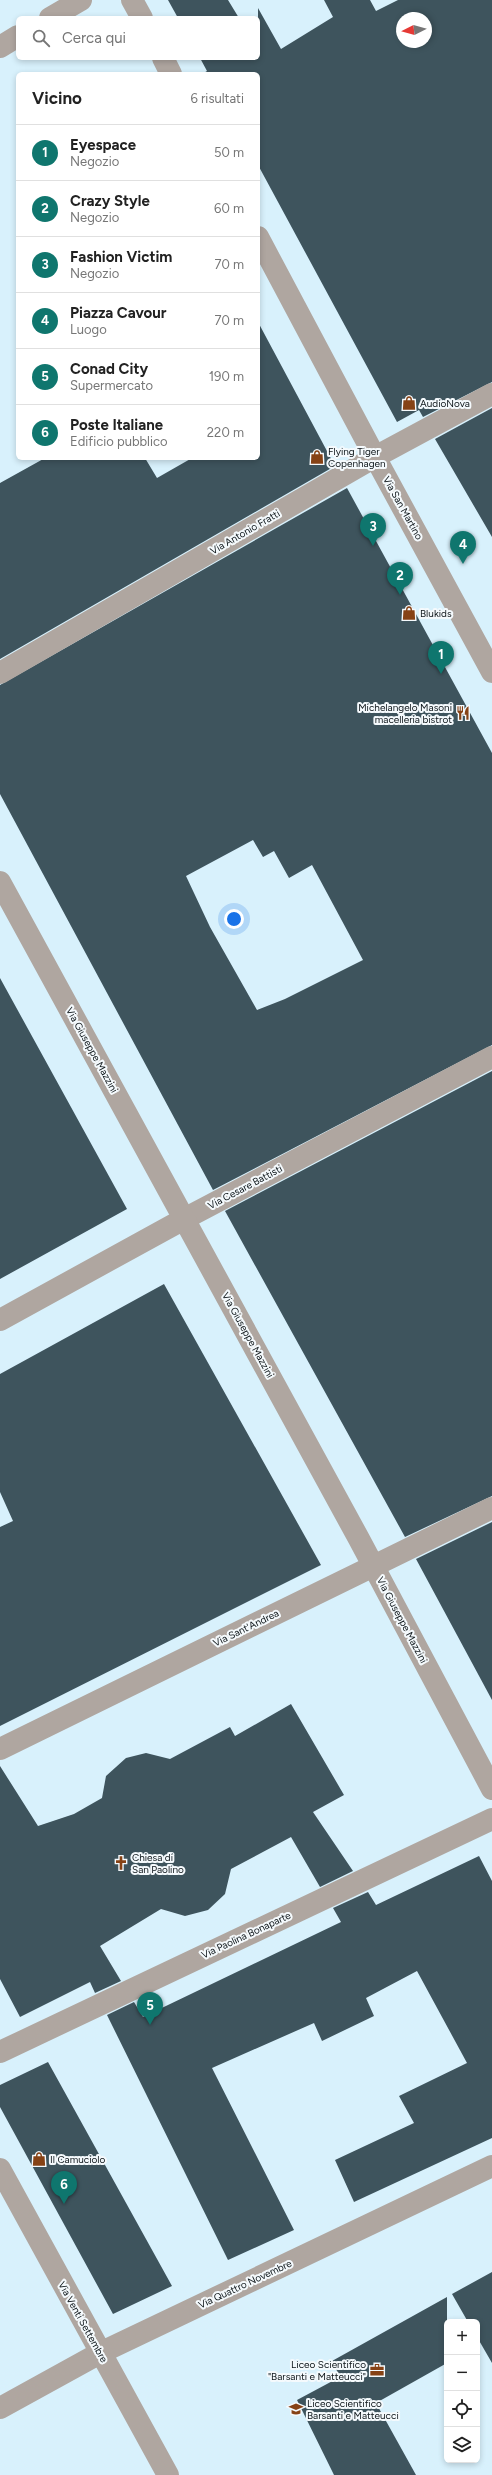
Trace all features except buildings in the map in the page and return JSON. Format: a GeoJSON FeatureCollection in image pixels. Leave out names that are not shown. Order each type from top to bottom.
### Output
{"type":"FeatureCollection","features":[{"type":"Feature","properties":{"kind":"street"},"geometry":{"type":"LineString","coordinates":[[53,16],[81,0]]}},
{"type":"Feature","properties":{"kind":"street"},"geometry":{"type":"LineString","coordinates":[[132,0],[141,16]]}},
{"type":"Feature","properties":{"kind":"street"},"geometry":{"type":"LineString","coordinates":[[0,47],[16,37]]}},
{"type":"Feature","properties":{"kind":"street"},"geometry":{"type":"LineString","coordinates":[[164,60],[170,72]]}},
{"type":"Feature","properties":{"kind":"street","name":"Via San Martino"},"geometry":{"type":"LineString","coordinates":[[260,241],[492,672]]}},
{"type":"Feature","properties":{"kind":"street","name":"Via Antonio Fratti"},"geometry":{"type":"LineString","coordinates":[[0,673],[375,457],[492,394]]}},
{"type":"Feature","properties":{"kind":"street","name":"Via Giuseppe Mazzini"},"geometry":{"type":"LineString","coordinates":[[0,882],[373,1566],[492,1789]]}},
{"type":"Feature","properties":{"kind":"street","name":"Via Cesare Battisti"},"geometry":{"type":"LineString","coordinates":[[0,1320],[184,1219],[492,1057]]}},
{"type":"Feature","properties":{"kind":"street","name":"Via Sant'Andrea"},"geometry":{"type":"LineString","coordinates":[[0,1749],[492,1508]]}},
{"type":"Feature","properties":{"kind":"street","name":"Via Paolina Bonaparte"},"geometry":{"type":"LineString","coordinates":[[0,2052],[492,1819]]}},
{"type":"Feature","properties":{"kind":"street","name":"Via Quattro Novembre"},"geometry":{"type":"LineString","coordinates":[[0,2408],[100,2353],[492,2166]]}},
{"type":"Feature","properties":{"kind":"street","name":"Via Venti Settembre"},"geometry":{"type":"LineString","coordinates":[[0,2168],[168,2475]]}},
{"type":"Feature","properties":{"kind":"place","name":"AudioNova"},"geometry":{"type":"Point","coordinates":[409,403]}},
{"type":"Feature","properties":{"kind":"place","name":"Flying Tiger Copenhagen"},"geometry":{"type":"Point","coordinates":[317,457]}},
{"type":"Feature","properties":{"kind":"place","name":"Fashion Victim"},"geometry":{"type":"Point","coordinates":[373,546]}},
{"type":"Feature","properties":{"kind":"place","name":"Piazza Cavour"},"geometry":{"type":"Point","coordinates":[463,564]}},
{"type":"Feature","properties":{"kind":"place","name":"Crazy Style"},"geometry":{"type":"Point","coordinates":[400,595]}},
{"type":"Feature","properties":{"kind":"place","name":"Blukids"},"geometry":{"type":"Point","coordinates":[409,613]}},
{"type":"Feature","properties":{"kind":"place","name":"Eyespace"},"geometry":{"type":"Point","coordinates":[441,674]}},
{"type":"Feature","properties":{"kind":"place","name":"Michelangelo Masoni macelleria bistrot"},"geometry":{"type":"Point","coordinates":[463,713]}},
{"type":"Feature","properties":{"kind":"place","name":"Chiesa di San Paolino"},"geometry":{"type":"Point","coordinates":[121,1863]}},
{"type":"Feature","properties":{"kind":"place","name":"Conad City"},"geometry":{"type":"Point","coordinates":[150,2025]}},
{"type":"Feature","properties":{"kind":"place","name":"Il Camuciolo"},"geometry":{"type":"Point","coordinates":[39,2159]}},
{"type":"Feature","properties":{"kind":"place","name":"Poste Italiane"},"geometry":{"type":"Point","coordinates":[64,2204]}},
{"type":"Feature","properties":{"kind":"place","name":"Liceo Scientifico \"Barsanti e Matteucci\""},"geometry":{"type":"Point","coordinates":[377,2370]}},
{"type":"Feature","properties":{"kind":"place","name":"Liceo Scientifico Barsanti e Matteucci"},"geometry":{"type":"Point","coordinates":[296,2409]}}]}
